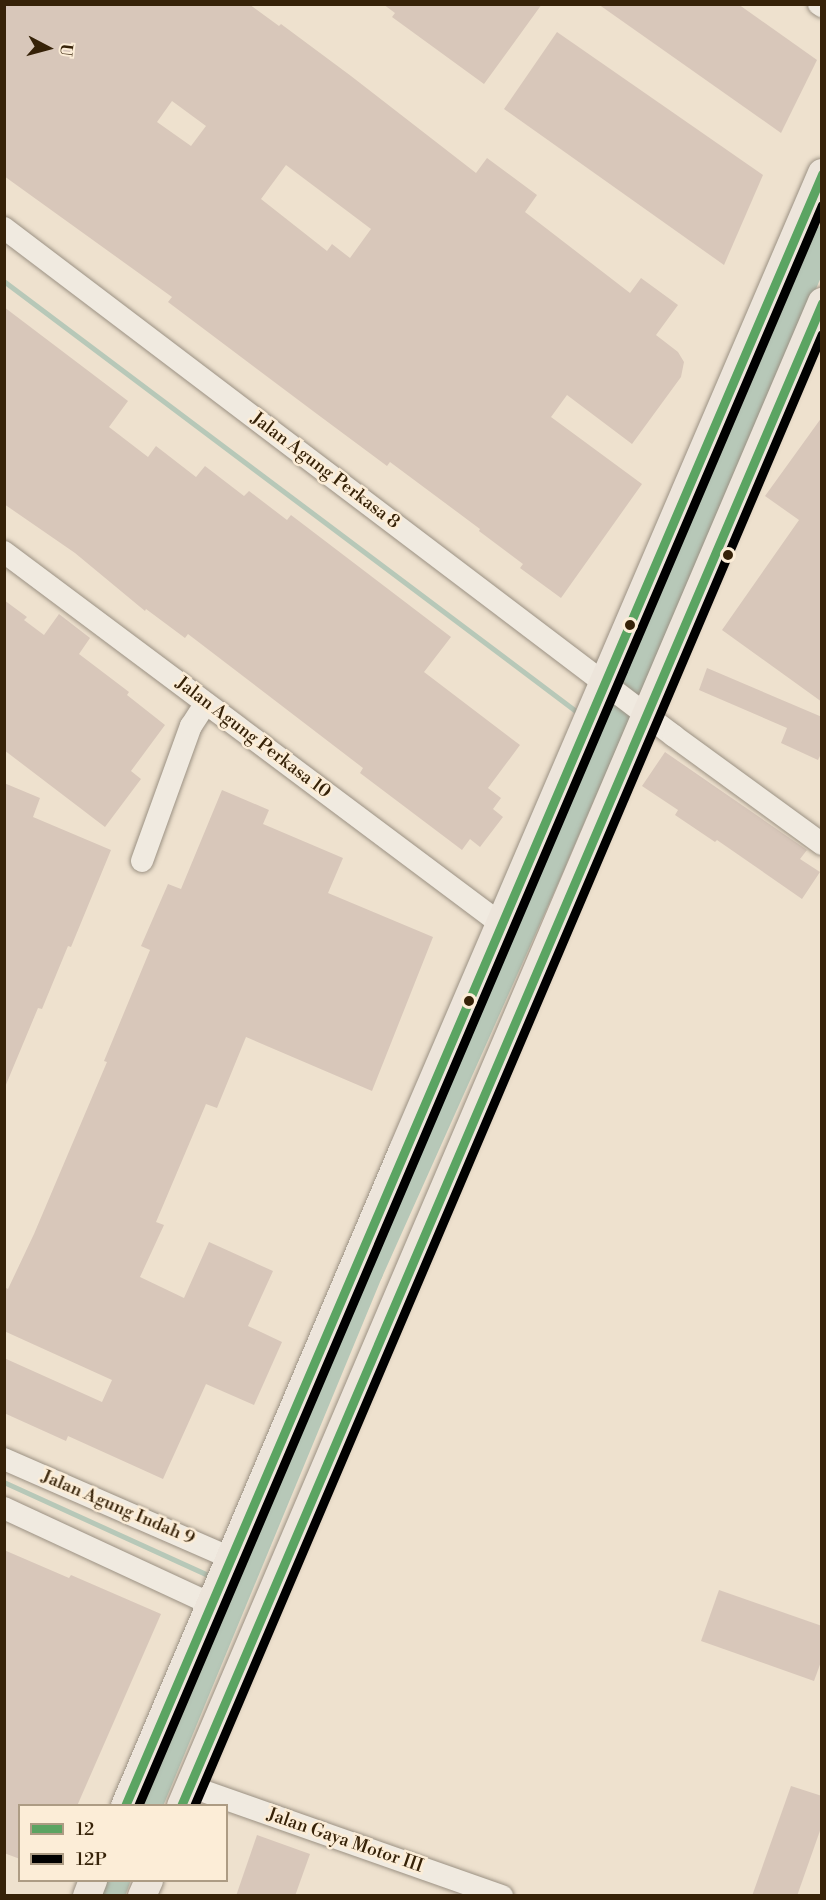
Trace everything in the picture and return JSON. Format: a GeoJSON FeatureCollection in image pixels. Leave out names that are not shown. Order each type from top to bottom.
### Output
{"type":"FeatureCollection","features":[{"type":"Feature","properties":{"kind":"main road"},"geometry":{"type":"LineString","coordinates":[[126,1804],[403,1150],[585,728],[605,688],[822,173]]}},
{"type":"Feature","properties":{"kind":"main road"},"geometry":{"type":"LineString","coordinates":[[185,1796],[642,711],[822,302]]}},
{"type":"Feature","properties":{"kind":"main road"},"geometry":{"type":"LineString","coordinates":[[87,1896],[93,1882]]}},
{"type":"Feature","properties":{"kind":"main road"},"geometry":{"type":"LineString","coordinates":[[142,1896],[149,1882]]}},
{"type":"Feature","properties":{"kind":"street","name":"Jalan Agung Perkasa 8"},"geometry":{"type":"LineString","coordinates":[[4,228],[605,688],[642,711],[822,844]]}},
{"type":"Feature","properties":{"kind":"street","name":"Jalan Agung Perkasa 10"},"geometry":{"type":"LineString","coordinates":[[4,552],[501,924]]}},
{"type":"Feature","properties":{"kind":"street"},"geometry":{"type":"LineString","coordinates":[[142,861],[191,726],[207,703]]}},
{"type":"Feature","properties":{"kind":"street","name":"Jalan Agung Indah 9"},"geometry":{"type":"LineString","coordinates":[[4,1459],[222,1580]]}},
{"type":"Feature","properties":{"kind":"street"},"geometry":{"type":"LineString","coordinates":[[4,1508],[222,1580]]}},
{"type":"Feature","properties":{"kind":"street","name":"Jalan Gaya Motor III"},"geometry":{"type":"LineString","coordinates":[[185,1796],[210,1804]]}},
{"type":"Feature","properties":{"kind":"street","name":"Jalan Gaya Motor III"},"geometry":{"type":"LineString","coordinates":[[228,1810],[502,1896]]}},
{"type":"Feature","properties":{"kind":"building"},"geometry":{"type":"Polygon","coordinates":[[[4,4],[249,4],[279,26],[281,24],[351,76],[476,173],[487,158],[537,195],[525,212],[630,293],[641,278],[678,305],[656,335],[678,352],[684,362],[681,377],[632,444],[567,395],[551,417],[642,484],[561,598],[520,568],[523,564],[479,531],[480,529],[390,462],[387,466],[168,302],[172,297],[4,176],[4,4]],[[172,101],[157,122],[191,146],[206,126],[172,101]],[[286,165],[261,199],[327,251],[332,244],[350,258],[371,229],[286,165]]]}},
{"type":"Feature","properties":{"kind":"building"},"geometry":{"type":"Polygon","coordinates":[[[383,4],[542,4],[484,84],[392,17],[395,13],[383,4]]]}},
{"type":"Feature","properties":{"kind":"building"},"geometry":{"type":"Polygon","coordinates":[[[598,4],[738,4],[817,60],[781,133],[598,4]]]}},
{"type":"Feature","properties":{"kind":"building"},"geometry":{"type":"Polygon","coordinates":[[[557,32],[763,175],[724,265],[504,109],[557,32]]]}},
{"type":"Feature","properties":{"kind":"building"},"geometry":{"type":"Polygon","coordinates":[[[4,307],[128,401],[109,427],[148,457],[156,446],[196,477],[205,466],[244,496],[249,491],[287,520],[291,515],[451,637],[424,672],[520,745],[488,788],[501,798],[493,809],[503,817],[480,847],[470,839],[462,850],[360,773],[363,768],[188,634],[185,638],[146,609],[145,611],[75,553],[4,504],[4,307]]]}},
{"type":"Feature","properties":{"kind":"building"},"geometry":{"type":"Polygon","coordinates":[[[822,417],[822,702],[722,630],[799,520],[765,496],[822,417]]]}},
{"type":"Feature","properties":{"kind":"building"},"geometry":{"type":"Polygon","coordinates":[[[4,600],[27,617],[24,620],[44,635],[59,614],[90,638],[79,654],[129,692],[127,695],[165,725],[131,771],[141,779],[105,827],[4,750],[4,600]]]}},
{"type":"Feature","properties":{"kind":"building"},"geometry":{"type":"Polygon","coordinates":[[[707,668],[822,717],[822,752],[818,760],[781,743],[787,728],[699,690],[707,668]]]}},
{"type":"Feature","properties":{"kind":"building"},"geometry":{"type":"Polygon","coordinates":[[[665,752],[807,850],[800,859],[820,872],[802,899],[717,840],[715,842],[675,815],[678,810],[642,786],[665,752]]]}},
{"type":"Feature","properties":{"kind":"building"},"geometry":{"type":"Polygon","coordinates":[[[4,783],[40,798],[33,817],[111,850],[71,947],[68,946],[42,1009],[38,1008],[5,1087],[4,783]]]}},
{"type":"Feature","properties":{"kind":"building"},"geometry":{"type":"Polygon","coordinates":[[[222,790],[269,810],[263,824],[343,858],[328,893],[433,937],[372,1091],[246,1037],[217,1108],[206,1104],[156,1222],[164,1225],[140,1277],[184,1298],[209,1242],[273,1271],[248,1326],[282,1342],[254,1405],[206,1384],[163,1479],[68,1436],[66,1441],[4,1413],[4,1358],[102,1402],[112,1380],[4,1331],[4,1287],[8,1289],[34,1234],[107,1062],[104,1061],[150,950],[141,946],[168,884],[181,889],[222,790]]]}},
{"type":"Feature","properties":{"kind":"building"},"geometry":{"type":"Polygon","coordinates":[[[4,1550],[69,1578],[71,1575],[161,1614],[78,1804],[18,1804],[18,1858],[4,1853],[4,1550]]]}},
{"type":"Feature","properties":{"kind":"building"},"geometry":{"type":"Polygon","coordinates":[[[719,1590],[822,1626],[822,1659],[814,1681],[701,1641],[719,1590]]]}},
{"type":"Feature","properties":{"kind":"building"},"geometry":{"type":"Polygon","coordinates":[[[791,1786],[822,1796],[822,1825],[797,1896],[752,1896],[791,1786]]]}},
{"type":"Feature","properties":{"kind":"building"},"geometry":{"type":"Polygon","coordinates":[[[257,1835],[310,1854],[295,1896],[236,1896],[257,1835]]]}},
{"type":"Feature","properties":{"kind":"waterway"},"geometry":{"type":"LineString","coordinates":[[149,1804],[369,1272],[552,862],[822,240]]}},
{"type":"Feature","properties":{"kind":"waterway"},"geometry":{"type":"LineString","coordinates":[[4,281],[580,714]]}},
{"type":"Feature","properties":{"kind":"waterway"},"geometry":{"type":"LineString","coordinates":[[596,726],[608,734]]}},
{"type":"Feature","properties":{"kind":"waterway"},"geometry":{"type":"LineString","coordinates":[[4,1482],[212,1577]]}},
{"type":"Feature","properties":{"kind":"waterway"},"geometry":{"type":"LineString","coordinates":[[228,1584],[238,1588]]}},
{"type":"Feature","properties":{"kind":"waterway"},"geometry":{"type":"LineString","coordinates":[[110,1896],[115,1882]]}},
{"type":"Feature","properties":{"kind":"transit line","name":"12"},"geometry":{"type":"LineString","coordinates":[[126,1804],[822,174]]}},
{"type":"Feature","properties":{"kind":"transit line","name":"12P"},"geometry":{"type":"LineString","coordinates":[[139,1804],[822,205]]}},
{"type":"Feature","properties":{"kind":"transit line","name":"12"},"geometry":{"type":"LineString","coordinates":[[182,1804],[822,303]]}},
{"type":"Feature","properties":{"kind":"transit line","name":"12P"},"geometry":{"type":"LineString","coordinates":[[195,1804],[822,334]]}}]}
